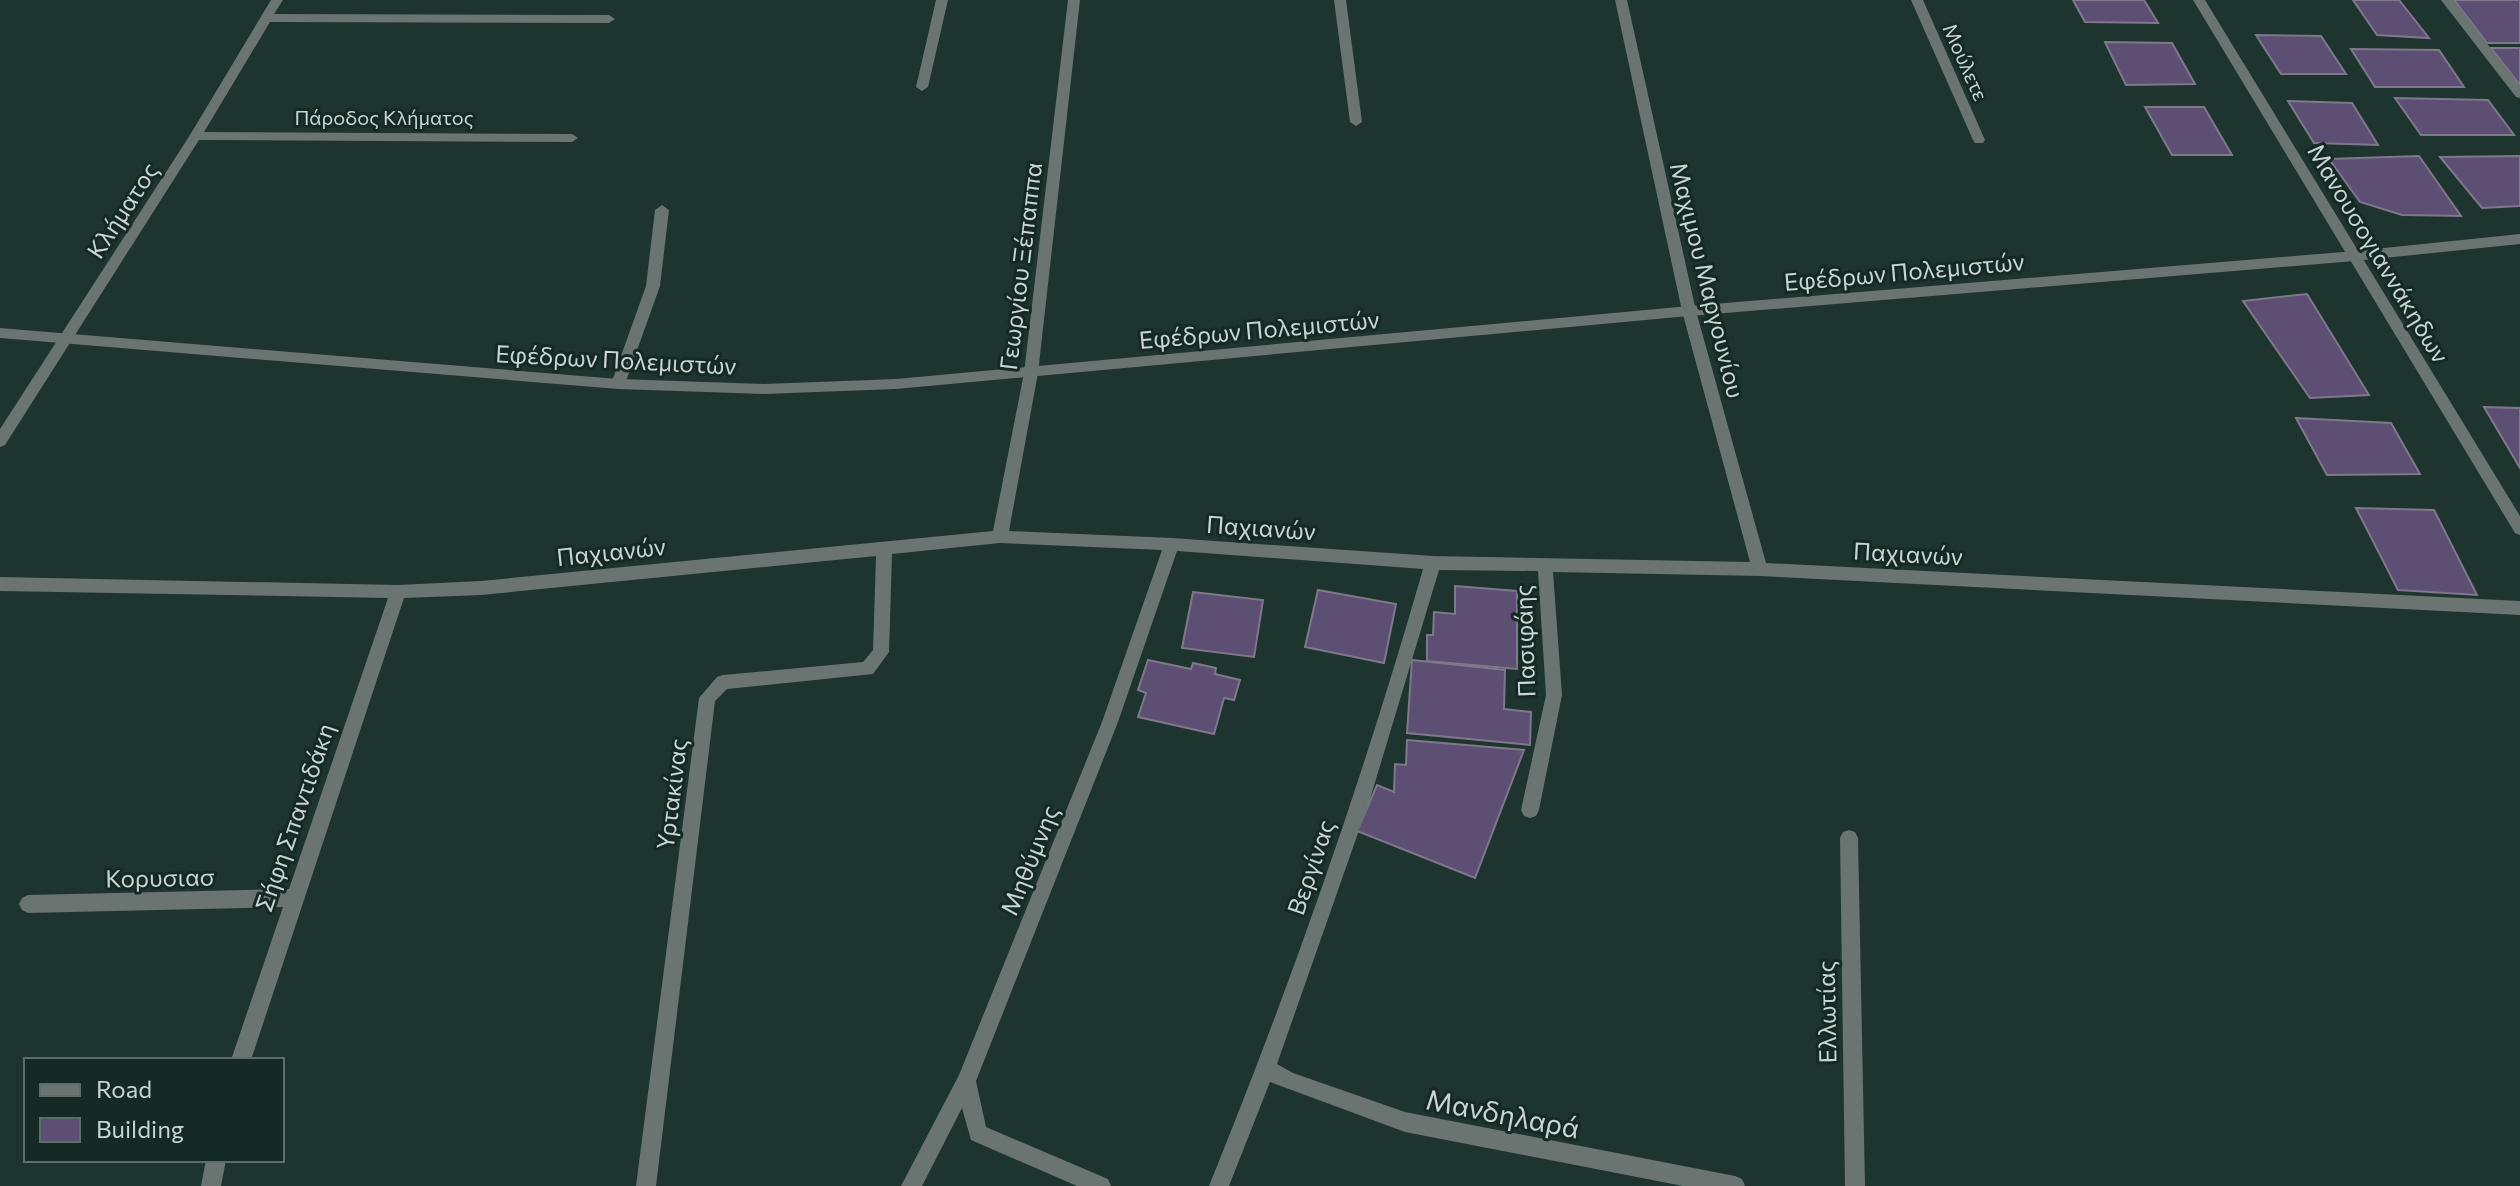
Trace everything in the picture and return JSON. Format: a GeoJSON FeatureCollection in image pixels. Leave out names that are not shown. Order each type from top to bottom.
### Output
{"type":"FeatureCollection","features":[{"type":"Feature","properties":{"kind":"street","name":"Κλήματος"},"geometry":{"type":"LineString","coordinates":[[0,441],[195,136],[277,0]]}},
{"type":"Feature","properties":{"kind":"street"},"geometry":{"type":"LineString","coordinates":[[922,87],[942,0]]}},
{"type":"Feature","properties":{"kind":"street","name":"Γεωργίου Ξέπαππα"},"geometry":{"type":"LineString","coordinates":[[1000,537],[1031,373],[1074,0]]}},
{"type":"Feature","properties":{"kind":"street"},"geometry":{"type":"LineString","coordinates":[[1340,0],[1356,122]]}},
{"type":"Feature","properties":{"kind":"street","name":"Μαχιμου Mαργουνίου"},"geometry":{"type":"LineString","coordinates":[[1621,0],[1689,311],[1760,569]]}},
{"type":"Feature","properties":{"kind":"street","name":"Μούλετε"},"geometry":{"type":"LineString","coordinates":[[1917,0],[1979,140]]}},
{"type":"Feature","properties":{"kind":"street","name":"Μανουσογιαννάκηδων"},"geometry":{"type":"LineString","coordinates":[[2199,0],[2520,529]]}},
{"type":"Feature","properties":{"kind":"street"},"geometry":{"type":"LineString","coordinates":[[2447,0],[2520,94]]}},
{"type":"Feature","properties":{"kind":"street"},"geometry":{"type":"LineString","coordinates":[[266,18],[609,19]]}},
{"type":"Feature","properties":{"kind":"street","name":"Πάροδος Κλήματος"},"geometry":{"type":"LineString","coordinates":[[195,136],[572,138]]}},
{"type":"Feature","properties":{"kind":"street"},"geometry":{"type":"LineString","coordinates":[[618,384],[653,286],[662,210]]}},
{"type":"Feature","properties":{"kind":"street","name":"Εφέδρων Πολεμιστών"},"geometry":{"type":"LineString","coordinates":[[0,333],[618,384],[764,389],[896,384],[1031,373],[1689,311],[2355,256],[2520,239]]}},
{"type":"Feature","properties":{"kind":"street","name":"Παχιανών"},"geometry":{"type":"LineString","coordinates":[[0,584],[398,592],[481,588],[1000,537],[1172,544],[1433,563],[1760,569],[2520,608]]}},
{"type":"Feature","properties":{"kind":"street","name":"Μηθύμνης"},"geometry":{"type":"LineString","coordinates":[[911,1186],[966,1081],[1110,722],[1172,544]]}},
{"type":"Feature","properties":{"kind":"street","name":"Υρτακίνας"},"geometry":{"type":"LineString","coordinates":[[646,1186],[707,698],[723,682],[867,669],[881,652],[884,548]]}},
{"type":"Feature","properties":{"kind":"street","name":"Βεργίνας"},"geometry":{"type":"LineString","coordinates":[[1222,1185],[1268,1070],[1376,755],[1433,563]]}},
{"type":"Feature","properties":{"kind":"street","name":"Πασιφάης"},"geometry":{"type":"LineString","coordinates":[[1530,810],[1554,695],[1545,565]]}},
{"type":"Feature","properties":{"kind":"street","name":"Σήφη Σπαντιδάκη"},"geometry":{"type":"LineString","coordinates":[[242,1058],[398,592]]}},
{"type":"Feature","properties":{"kind":"street","name":"Ελλωτίας"},"geometry":{"type":"LineString","coordinates":[[1849,838],[1855,1186]]}},
{"type":"Feature","properties":{"kind":"street","name":"Κορυσιασ"},"geometry":{"type":"LineString","coordinates":[[28,904],[294,898]]}},
{"type":"Feature","properties":{"kind":"street","name":"Μανδηλαρά"},"geometry":{"type":"LineString","coordinates":[[1268,1070],[1289,1081],[1405,1122],[1735,1186]]}},
{"type":"Feature","properties":{"kind":"street"},"geometry":{"type":"LineString","coordinates":[[966,1081],[978,1133],[1101,1186]]}},
{"type":"Feature","properties":{"kind":"street"},"geometry":{"type":"LineString","coordinates":[[211,1186],[216,1162]]}},
{"type":"Feature","properties":{"kind":"building"},"geometry":{"type":"Polygon","coordinates":[[[2073,0],[2144,0],[2158,23],[2085,22],[2073,0]]]}},
{"type":"Feature","properties":{"kind":"building"},"geometry":{"type":"Polygon","coordinates":[[[2353,0],[2399,0],[2429,38],[2377,35],[2353,0]]]}},
{"type":"Feature","properties":{"kind":"building"},"geometry":{"type":"Polygon","coordinates":[[[2454,0],[2520,0],[2520,43],[2487,43],[2454,0]]]}},
{"type":"Feature","properties":{"kind":"building"},"geometry":{"type":"Polygon","coordinates":[[[2256,35],[2321,36],[2346,74],[2281,74],[2256,35]]]}},
{"type":"Feature","properties":{"kind":"building"},"geometry":{"type":"Polygon","coordinates":[[[2105,42],[2172,43],[2195,84],[2126,85],[2105,42]]]}},
{"type":"Feature","properties":{"kind":"building"},"geometry":{"type":"Polygon","coordinates":[[[2491,48],[2520,48],[2520,85],[2491,48]]]}},
{"type":"Feature","properties":{"kind":"building"},"geometry":{"type":"Polygon","coordinates":[[[2351,49],[2439,50],[2464,87],[2375,87],[2351,49]]]}},
{"type":"Feature","properties":{"kind":"building"},"geometry":{"type":"Polygon","coordinates":[[[2395,98],[2488,100],[2514,135],[2421,135],[2395,98]]]}},
{"type":"Feature","properties":{"kind":"building"},"geometry":{"type":"Polygon","coordinates":[[[2288,101],[2352,103],[2378,145],[2314,143],[2288,101]]]}},
{"type":"Feature","properties":{"kind":"building"},"geometry":{"type":"Polygon","coordinates":[[[2145,107],[2204,107],[2232,155],[2172,155],[2145,107]]]}},
{"type":"Feature","properties":{"kind":"building"},"geometry":{"type":"Polygon","coordinates":[[[2419,156],[2461,216],[2402,215],[2360,202],[2329,159],[2419,156]]]}},
{"type":"Feature","properties":{"kind":"building"},"geometry":{"type":"Polygon","coordinates":[[[2520,156],[2520,206],[2482,208],[2440,157],[2520,156]]]}},
{"type":"Feature","properties":{"kind":"building"},"geometry":{"type":"Polygon","coordinates":[[[2307,294],[2369,395],[2310,398],[2243,301],[2307,294]]]}},
{"type":"Feature","properties":{"kind":"building"},"geometry":{"type":"Polygon","coordinates":[[[2484,407],[2520,408],[2520,468],[2484,407]]]}},
{"type":"Feature","properties":{"kind":"building"},"geometry":{"type":"Polygon","coordinates":[[[2296,418],[2391,423],[2420,474],[2327,475],[2296,418]]]}},
{"type":"Feature","properties":{"kind":"building"},"geometry":{"type":"Polygon","coordinates":[[[2356,508],[2434,510],[2477,595],[2398,590],[2356,508]]]}},
{"type":"Feature","properties":{"kind":"building"},"geometry":{"type":"Polygon","coordinates":[[[1455,586],[1517,591],[1517,669],[1427,661],[1427,635],[1433,635],[1434,612],[1455,614],[1455,586]]]}},
{"type":"Feature","properties":{"kind":"building"},"geometry":{"type":"Polygon","coordinates":[[[1318,590],[1396,604],[1384,663],[1305,647],[1318,590]]]}},
{"type":"Feature","properties":{"kind":"building"},"geometry":{"type":"Polygon","coordinates":[[[1193,592],[1263,600],[1254,657],[1182,648],[1193,592]]]}},
{"type":"Feature","properties":{"kind":"building"},"geometry":{"type":"Polygon","coordinates":[[[1148,660],[1191,669],[1193,663],[1216,668],[1215,674],[1240,680],[1234,700],[1224,698],[1214,734],[1138,717],[1146,693],[1138,690],[1148,660]]]}},
{"type":"Feature","properties":{"kind":"building"},"geometry":{"type":"Polygon","coordinates":[[[1412,660],[1505,670],[1504,709],[1531,712],[1530,745],[1407,733],[1412,660]]]}},
{"type":"Feature","properties":{"kind":"building"},"geometry":{"type":"Polygon","coordinates":[[[1407,740],[1524,750],[1475,878],[1357,831],[1377,785],[1394,792],[1395,764],[1406,765],[1407,740]]]}}]}
